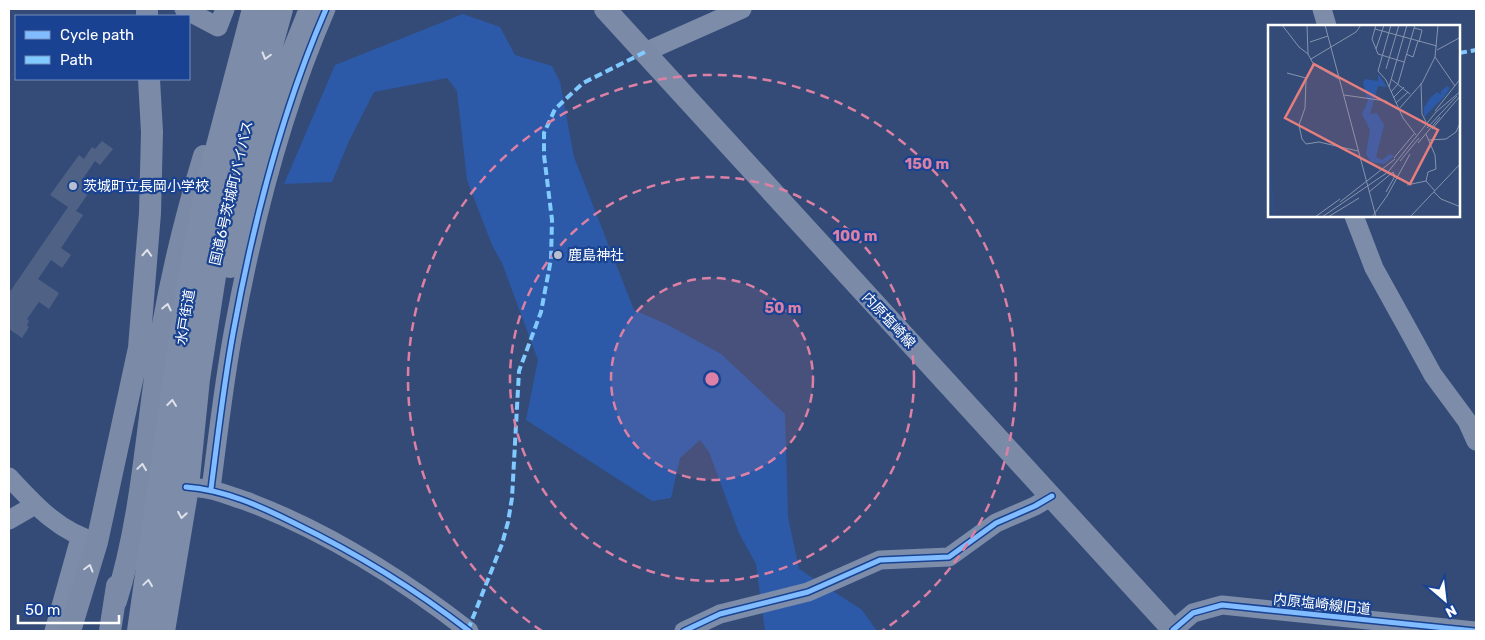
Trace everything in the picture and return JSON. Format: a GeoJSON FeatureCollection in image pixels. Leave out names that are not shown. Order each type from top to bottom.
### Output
{"type":"FeatureCollection","features":[{"type":"Feature","properties":{"kind":"highway","name":"水戸街道"},"geometry":{"type":"LineString","coordinates":[[140,631],[189,288],[209,184],[255,9]]}},
{"type":"Feature","properties":{"kind":"highway","name":"国道6号茨城町バイパス"},"geometry":{"type":"LineString","coordinates":[[197,380],[212,276],[227,200],[280,9]]}},
{"type":"Feature","properties":{"kind":"highway"},"geometry":{"type":"LineString","coordinates":[[162,631],[199,488],[197,380],[280,89],[312,9]]}},
{"type":"Feature","properties":{"kind":"main road"},"geometry":{"type":"LineString","coordinates":[[110,631],[116,601],[129,560],[163,324],[181,240],[214,121],[255,9]]}},
{"type":"Feature","properties":{"kind":"main road","name":"内原塩崎線"},"geometry":{"type":"LineString","coordinates":[[605,9],[1174,631]]}},
{"type":"Feature","properties":{"kind":"main road"},"geometry":{"type":"LineString","coordinates":[[116,601],[132,388],[144,298],[150,213],[152,132],[149,80]]}},
{"type":"Feature","properties":{"kind":"main road"},"geometry":{"type":"LineString","coordinates":[[70,631],[88,540],[132,388]]}},
{"type":"Feature","properties":{"kind":"street"},"geometry":{"type":"LineString","coordinates":[[184,9],[218,27],[225,9]]}},
{"type":"Feature","properties":{"kind":"street"},"geometry":{"type":"LineString","coordinates":[[326,9],[278,140],[251,245],[199,488],[264,508],[318,534],[390,574],[469,631]]}},
{"type":"Feature","properties":{"kind":"street"},"geometry":{"type":"LineString","coordinates":[[644,52],[742,9]]}},
{"type":"Feature","properties":{"kind":"street"},"geometry":{"type":"LineString","coordinates":[[1322,9],[1327,25]]}},
{"type":"Feature","properties":{"kind":"street"},"geometry":{"type":"LineString","coordinates":[[1355,218],[1374,268],[1433,375],[1467,421],[1476,441]]}},
{"type":"Feature","properties":{"kind":"street"},"geometry":{"type":"LineString","coordinates":[[9,477],[61,527],[88,540],[54,631]]}},
{"type":"Feature","properties":{"kind":"street"},"geometry":{"type":"LineString","coordinates":[[684,631],[720,614],[808,592],[880,560],[949,557],[996,523],[1052,496]]}},
{"type":"Feature","properties":{"kind":"street"},"geometry":{"type":"LineString","coordinates":[[9,520],[35,504]]}},
{"type":"Feature","properties":{"kind":"street","name":"内原塩崎線旧道"},"geometry":{"type":"LineString","coordinates":[[1174,631],[1193,613],[1222,604],[1475,631]]}},
{"type":"Feature","properties":{"kind":"shaded area"},"geometry":{"type":"Polygon","coordinates":[[[463,14],[500,27],[515,55],[552,66],[560,82],[574,157],[634,310],[668,325],[721,354],[785,414],[788,517],[799,569],[862,610],[877,631],[765,631],[756,564],[739,533],[709,452],[700,440],[680,458],[671,498],[652,501],[526,420],[538,360],[502,263],[492,245],[467,180],[457,91],[447,78],[374,92],[349,141],[332,182],[284,184],[335,65],[463,14]]]}},
{"type":"Feature","properties":{"kind":"building"},"geometry":{"type":"Polygon","coordinates":[[[102,141],[113,149],[100,165],[95,161],[82,180],[93,187],[76,211],[83,215],[61,248],[71,255],[62,268],[51,260],[38,279],[59,293],[49,309],[39,302],[27,319],[29,327],[22,338],[9,329],[9,293],[68,207],[50,195],[79,155],[84,159],[92,147],[95,149],[102,141]]]}},
{"type":"Feature","properties":{"kind":"marked path"},"geometry":{"type":"LineString","coordinates":[[1460,53],[1476,50]]}},
{"type":"Feature","properties":{"kind":"marked path"},"geometry":{"type":"LineString","coordinates":[[468,630],[502,544],[508,522],[512,498],[519,371],[541,312],[551,259],[552,220],[544,155],[544,133],[555,109],[583,83],[645,52]]}},
{"type":"Feature","properties":{"kind":"cycle path"},"geometry":{"type":"LineString","coordinates":[[211,489],[230,348],[260,206],[296,86],[326,9]]}},
{"type":"Feature","properties":{"kind":"cycle path"},"geometry":{"type":"LineString","coordinates":[[186,487],[228,495],[242,500],[317,535],[362,559],[406,586],[469,631]]}},
{"type":"Feature","properties":{"kind":"cycle path"},"geometry":{"type":"LineString","coordinates":[[684,631],[720,614],[808,592],[880,560],[949,557],[996,523],[1035,506],[1052,496]]}},
{"type":"Feature","properties":{"kind":"cycle path"},"geometry":{"type":"LineString","coordinates":[[1173,630],[1193,613],[1222,605],[1475,631]]}},
{"type":"Feature","properties":{"kind":"place","name":"茨城町立長岡小学校"},"geometry":{"type":"Point","coordinates":[73,186]}},
{"type":"Feature","properties":{"kind":"place","name":"鹿島神社"},"geometry":{"type":"Point","coordinates":[558,255]}}]}
